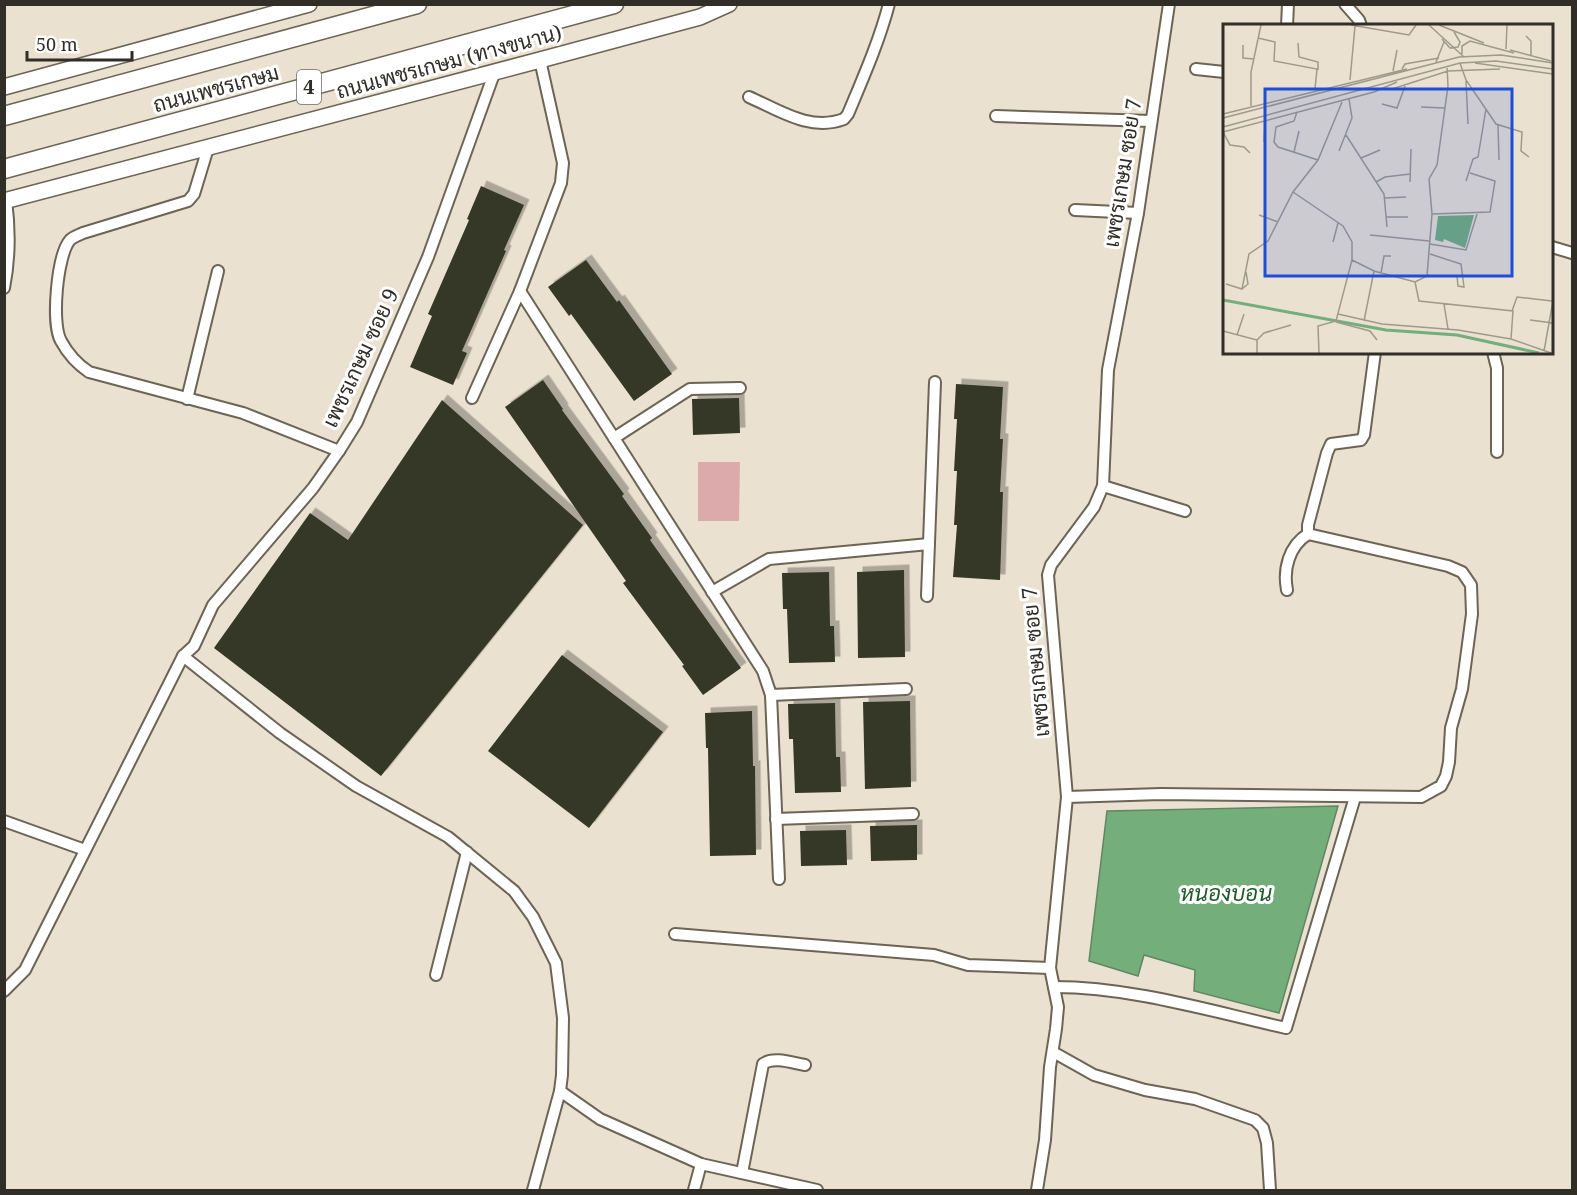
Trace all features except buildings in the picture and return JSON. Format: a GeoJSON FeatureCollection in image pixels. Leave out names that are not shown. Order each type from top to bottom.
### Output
{"type":"FeatureCollection","features":[{"type":"Feature","properties":{"kind":"highway","name":"ถนนเพชรเกษม"},"geometry":{"type":"LineString","coordinates":[[4,116],[417,4]]}},
{"type":"Feature","properties":{"kind":"highway","name":"ถนนเพชรเกษม"},"geometry":{"type":"LineString","coordinates":[[4,169],[614,4]]}},
{"type":"Feature","properties":{"kind":"main road"},"geometry":{"type":"LineString","coordinates":[[4,87],[309,4]]}},
{"type":"Feature","properties":{"kind":"main road","name":"ถนนเพชรเกษม (ทางขนาน)"},"geometry":{"type":"LineString","coordinates":[[5,201],[700,17],[729,4]]}},
{"type":"Feature","properties":{"kind":"street"},"geometry":{"type":"LineString","coordinates":[[749,97],[780,113],[801,120],[821,124],[844,119],[849,114],[884,26],[889,4]]}},
{"type":"Feature","properties":{"kind":"street","name":"เพชรเกษม ซอย 7"},"geometry":{"type":"LineString","coordinates":[[1037,1191],[1045,1140],[1058,1007],[1050,968],[1067,797],[1048,575],[1051,565],[1094,507],[1103,486],[1108,370],[1138,213],[1168,4]]}},
{"type":"Feature","properties":{"kind":"street"},"geometry":{"type":"LineString","coordinates":[[1287,24],[1288,4]]}},
{"type":"Feature","properties":{"kind":"street"},"geometry":{"type":"LineString","coordinates":[[1345,4],[1360,24]]}},
{"type":"Feature","properties":{"kind":"street"},"geometry":{"type":"LineString","coordinates":[[472,398],[520,291],[561,183],[563,163],[540,60]]}},
{"type":"Feature","properties":{"kind":"street"},"geometry":{"type":"LineString","coordinates":[[1196,69],[1223,72]]}},
{"type":"Feature","properties":{"kind":"street","name":"เพชรเกษม ซอย 9"},"geometry":{"type":"LineString","coordinates":[[4,991],[25,970],[183,656],[194,646],[213,605],[313,488],[357,422],[428,257],[495,71]]}},
{"type":"Feature","properties":{"kind":"street"},"geometry":{"type":"LineString","coordinates":[[996,116],[1151,121]]}},
{"type":"Feature","properties":{"kind":"street"},"geometry":{"type":"LineString","coordinates":[[208,148],[194,194],[188,201],[82,233],[71,240],[64,251],[54,307],[60,340],[75,363],[89,372],[243,413],[339,451]]}},
{"type":"Feature","properties":{"kind":"street"},"geometry":{"type":"LineString","coordinates":[[4,288],[10,250],[10,229],[5,201]]}},
{"type":"Feature","properties":{"kind":"street"},"geometry":{"type":"LineString","coordinates":[[1075,210],[1138,213]]}},
{"type":"Feature","properties":{"kind":"street"},"geometry":{"type":"LineString","coordinates":[[1553,248],[1572,253]]}},
{"type":"Feature","properties":{"kind":"street"},"geometry":{"type":"LineString","coordinates":[[187,399],[218,271]]}},
{"type":"Feature","properties":{"kind":"street"},"geometry":{"type":"LineString","coordinates":[[520,291],[763,671],[771,695],[779,879]]}},
{"type":"Feature","properties":{"kind":"street"},"geometry":{"type":"LineString","coordinates":[[1308,534],[1308,525],[1331,444],[1361,440],[1364,435],[1374,354]]}},
{"type":"Feature","properties":{"kind":"street"},"geometry":{"type":"LineString","coordinates":[[1494,354],[1497,368],[1497,452]]}},
{"type":"Feature","properties":{"kind":"street"},"geometry":{"type":"LineString","coordinates":[[927,596],[935,382]]}},
{"type":"Feature","properties":{"kind":"street"},"geometry":{"type":"LineString","coordinates":[[614,438],[690,389],[740,388]]}},
{"type":"Feature","properties":{"kind":"street"},"geometry":{"type":"LineString","coordinates":[[1103,486],[1185,512]]}},
{"type":"Feature","properties":{"kind":"street"},"geometry":{"type":"LineString","coordinates":[[1067,797],[1161,794],[1421,797],[1441,786],[1446,776],[1451,728],[1462,690],[1472,614],[1471,585],[1466,577],[1456,568],[1308,534],[1299,539],[1291,553],[1284,577],[1287,590]]}},
{"type":"Feature","properties":{"kind":"street"},"geometry":{"type":"LineString","coordinates":[[712,592],[769,560],[929,544]]}},
{"type":"Feature","properties":{"kind":"street"},"geometry":{"type":"LineString","coordinates":[[183,656],[280,733],[356,786],[448,837],[514,891],[533,917],[556,963],[563,1018],[560,1091],[533,1191]]}},
{"type":"Feature","properties":{"kind":"street"},"geometry":{"type":"LineString","coordinates":[[771,695],[906,689]]}},
{"type":"Feature","properties":{"kind":"street"},"geometry":{"type":"LineString","coordinates":[[1054,987],[1087,987],[1139,995],[1286,1028],[1355,797]]}},
{"type":"Feature","properties":{"kind":"street"},"geometry":{"type":"LineString","coordinates":[[776,819],[913,814]]}},
{"type":"Feature","properties":{"kind":"street"},"geometry":{"type":"LineString","coordinates":[[4,820],[86,850]]}},
{"type":"Feature","properties":{"kind":"street"},"geometry":{"type":"LineString","coordinates":[[436,975],[467,852]]}},
{"type":"Feature","properties":{"kind":"street"},"geometry":{"type":"LineString","coordinates":[[675,934],[934,955],[968,965],[1050,968]]}},
{"type":"Feature","properties":{"kind":"street"},"geometry":{"type":"LineString","coordinates":[[1053,1052],[1094,1075],[1145,1090],[1195,1099],[1255,1120],[1263,1128],[1268,1143],[1270,1191]]}},
{"type":"Feature","properties":{"kind":"street"},"geometry":{"type":"LineString","coordinates":[[742,1173],[763,1064],[772,1060],[805,1065]]}},
{"type":"Feature","properties":{"kind":"street"},"geometry":{"type":"LineString","coordinates":[[560,1091],[600,1119],[701,1164],[817,1191]]}},
{"type":"Feature","properties":{"kind":"street"},"geometry":{"type":"LineString","coordinates":[[694,1191],[701,1164]]}},
{"type":"Feature","properties":{"kind":"shaded area"},"geometry":{"type":"Polygon","coordinates":[[[698,462],[740,462],[739,521],[698,521],[698,462]]]}},
{"type":"Feature","properties":{"kind":"water","name":"หนองบอน"},"geometry":{"type":"Polygon","coordinates":[[[1338,806],[1279,1013],[1194,991],[1195,970],[1144,955],[1138,976],[1089,961],[1107,811],[1338,806]]]}}]}
